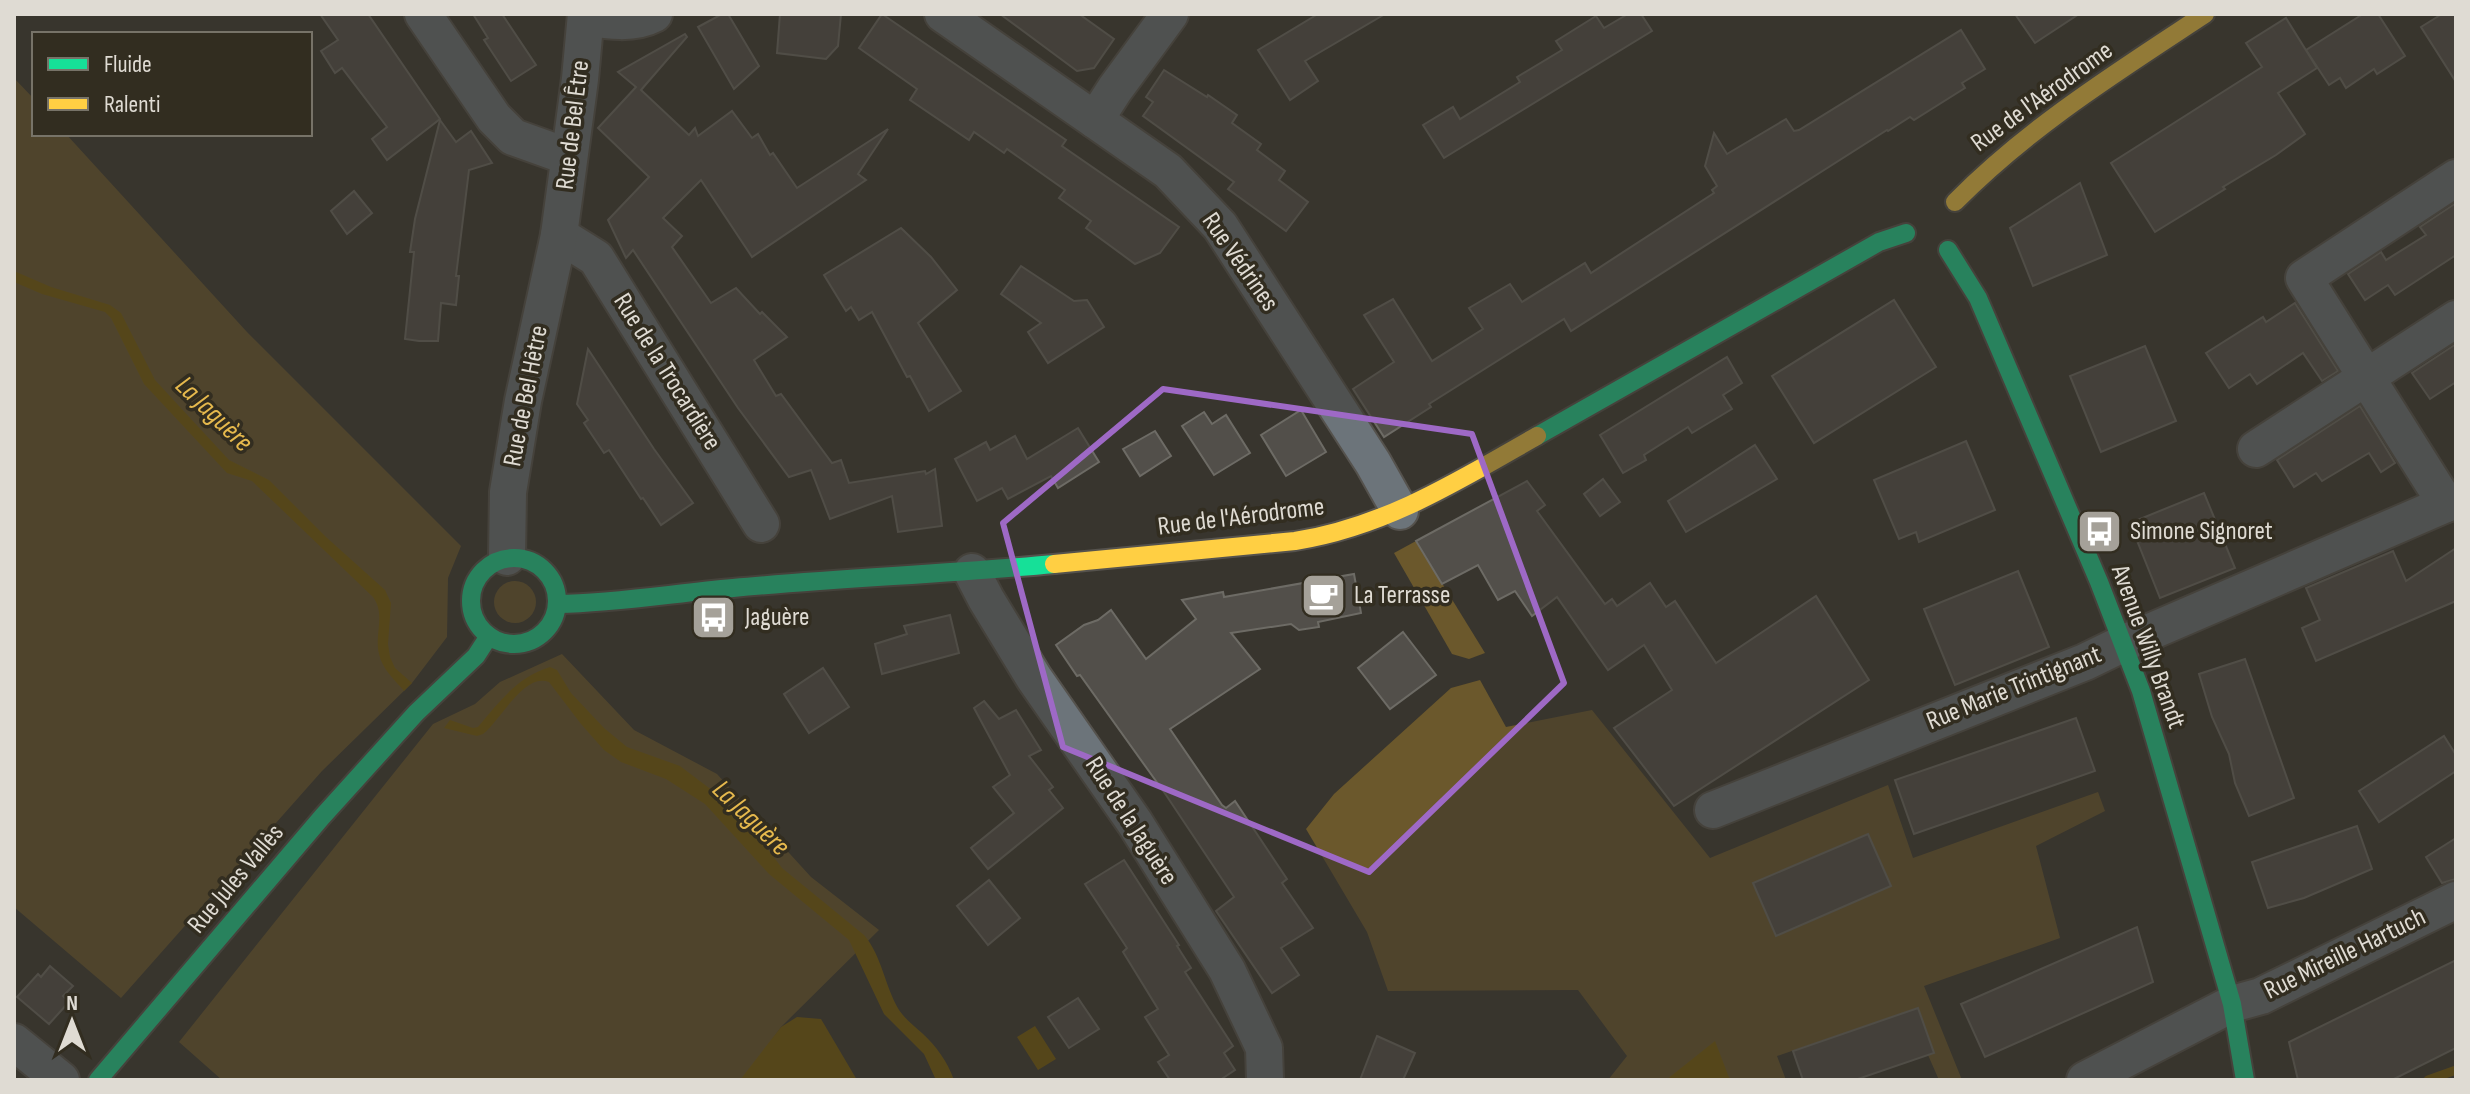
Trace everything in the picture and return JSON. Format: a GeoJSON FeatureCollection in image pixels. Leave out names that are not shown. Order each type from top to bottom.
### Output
{"type":"FeatureCollection","features":[{"type":"Feature","properties":{"kind":"street"},"geometry":{"type":"LineString","coordinates":[[423,14],[494,118],[513,137],[569,157]]}},
{"type":"Feature","properties":{"kind":"street"},"geometry":{"type":"LineString","coordinates":[[586,16],[612,22],[646,18],[654,14]]}},
{"type":"Feature","properties":{"kind":"street","name":"Rue Védrines"},"geometry":{"type":"LineString","coordinates":[[943,14],[1168,171],[1220,226],[1373,463],[1400,511]]}},
{"type":"Feature","properties":{"kind":"street"},"geometry":{"type":"LineString","coordinates":[[1095,120],[1170,14]]}},
{"type":"Feature","properties":{"kind":"street","name":"Rue de l'Aérodrome"},"geometry":{"type":"LineString","coordinates":[[558,604],[972,572],[1309,539],[1345,531],[1430,497],[1879,242],[1940,234],[1998,158],[2053,115],[2205,14]]}},
{"type":"Feature","properties":{"kind":"street","name":"Rue de Bel Être"},"geometry":{"type":"LineString","coordinates":[[559,235],[586,16]]}},
{"type":"Feature","properties":{"kind":"street"},"geometry":{"type":"LineString","coordinates":[[2451,507],[2304,278],[2456,178]]}},
{"type":"Feature","properties":{"kind":"street"},"geometry":{"type":"LineString","coordinates":[[1907,211],[1905,222],[1940,234],[1945,196],[1934,194]]}},
{"type":"Feature","properties":{"kind":"street","name":"Avenue Willy Brandt"},"geometry":{"type":"LineString","coordinates":[[1940,234],[1978,298],[2141,691],[2232,1004],[2245,1080]]}},
{"type":"Feature","properties":{"kind":"street","name":"Rue de la Trocardière"},"geometry":{"type":"LineString","coordinates":[[559,235],[596,258],[761,524]]}},
{"type":"Feature","properties":{"kind":"street","name":"Rue de Bel Hêtre"},"geometry":{"type":"LineString","coordinates":[[507,557],[508,492],[523,401],[559,235]]}},
{"type":"Feature","properties":{"kind":"street"},"geometry":{"type":"LineString","coordinates":[[2256,449],[2456,319]]}},
{"type":"Feature","properties":{"kind":"street","name":"Rue Marie Trintignant"},"geometry":{"type":"LineString","coordinates":[[1713,810],[2085,662],[2451,507]]}},
{"type":"Feature","properties":{"kind":"street"},"geometry":{"type":"LineString","coordinates":[[507,557],[520,557],[544,568],[557,591],[558,604],[548,628],[527,643],[514,644],[500,642],[478,626],[470,598],[473,584],[481,571],[507,557]]}},
{"type":"Feature","properties":{"kind":"street","name":"Rue de la Jaguère"},"geometry":{"type":"LineString","coordinates":[[972,572],[1034,678],[1135,823],[1227,970],[1264,1048],[1265,1080]]}},
{"type":"Feature","properties":{"kind":"street","name":"Rue Jules Vallès"},"geometry":{"type":"LineString","coordinates":[[98,1080],[322,817],[416,713],[476,656],[489,636]]}},
{"type":"Feature","properties":{"kind":"street","name":"Rue Mireille Hartuch"},"geometry":{"type":"LineString","coordinates":[[2085,1080],[2232,1004],[2261,996],[2456,900]]}},
{"type":"Feature","properties":{"kind":"street"},"geometry":{"type":"LineString","coordinates":[[14,1042],[61,1080]]}},
{"type":"Feature","properties":{"kind":"highlighted area"},"geometry":{"type":"Polygon","coordinates":[[[1163,389],[1472,434],[1564,683],[1369,872],[1063,747],[1003,523],[1163,389]]]}},
{"type":"Feature","properties":{"kind":"shaded area"},"geometry":{"type":"Polygon","coordinates":[[[14,78],[32,97],[32,136],[68,136],[247,332],[461,546],[448,578],[447,637],[412,683],[322,771],[121,998],[14,907],[14,78]]]}},
{"type":"Feature","properties":{"kind":"shaded area"},"geometry":{"type":"Polygon","coordinates":[[[14,271],[51,287],[110,305],[121,313],[155,380],[229,460],[269,480],[385,590],[391,603],[390,657],[395,668],[412,683],[404,691],[381,659],[378,647],[379,611],[373,597],[252,481],[227,473],[144,384],[111,318],[105,312],[42,294],[14,282],[14,271]]]}},
{"type":"Feature","properties":{"kind":"shaded area"},"geometry":{"type":"Polygon","coordinates":[[[1416,541],[1485,653],[1469,659],[1452,654],[1394,553],[1416,541]]]}},
{"type":"Feature","properties":{"kind":"shaded area"},"geometry":{"type":"Polygon","coordinates":[[[515,581],[530,587],[536,602],[530,617],[515,623],[500,617],[494,602],[500,587],[515,581]]]}},
{"type":"Feature","properties":{"kind":"shaded area"},"geometry":{"type":"Polygon","coordinates":[[[562,654],[634,730],[717,774],[811,877],[879,930],[781,1027],[743,1080],[222,1080],[179,1042],[433,724],[475,704],[500,682],[562,654]]]}},
{"type":"Feature","properties":{"kind":"shaded area"},"geometry":{"type":"Polygon","coordinates":[[[550,667],[557,670],[571,693],[604,728],[627,747],[680,766],[717,794],[754,831],[782,868],[864,935],[875,952],[899,1010],[937,1049],[954,1080],[936,1080],[924,1054],[884,1014],[849,940],[769,874],[705,804],[666,779],[621,762],[604,750],[549,682],[540,681],[522,690],[483,734],[477,736],[444,728],[450,720],[478,727],[518,684],[550,667]]]}},
{"type":"Feature","properties":{"kind":"shaded area"},"geometry":{"type":"Polygon","coordinates":[[[1480,680],[1506,727],[1592,710],[1710,858],[1888,785],[1913,858],[2098,792],[2105,811],[2036,846],[2060,938],[1924,986],[1962,1080],[1939,1080],[1928,1055],[1917,1008],[1777,1056],[1786,1080],[1608,1080],[1627,1056],[1578,990],[1388,991],[1367,932],[1306,829],[1334,794],[1451,688],[1480,680]],[[1868,834],[1753,883],[1775,935],[1891,886],[1868,834]]]}},
{"type":"Feature","properties":{"kind":"shaded area"},"geometry":{"type":"Polygon","coordinates":[[[797,1017],[821,1019],[857,1080],[740,1080],[781,1027],[797,1017]]]}},
{"type":"Feature","properties":{"kind":"shaded area"},"geometry":{"type":"Polygon","coordinates":[[[1035,1026],[1056,1059],[1038,1070],[1017,1037],[1035,1026]]]}},
{"type":"Feature","properties":{"kind":"shaded area"},"geometry":{"type":"Polygon","coordinates":[[[1715,1041],[1730,1080],[1666,1080],[1715,1041]]]}},
{"type":"Feature","properties":{"kind":"building"},"geometry":{"type":"Polygon","coordinates":[[[320,14],[368,14],[440,119],[387,160],[372,139],[387,127],[342,68],[335,73],[321,51],[338,40],[320,14]]]}},
{"type":"Feature","properties":{"kind":"building"},"geometry":{"type":"Polygon","coordinates":[[[473,14],[502,14],[536,65],[511,81],[484,40],[488,38],[473,14]]]}},
{"type":"Feature","properties":{"kind":"building"},"geometry":{"type":"Polygon","coordinates":[[[728,14],[759,66],[734,89],[698,27],[728,14]]]}},
{"type":"Feature","properties":{"kind":"building"},"geometry":{"type":"Polygon","coordinates":[[[780,14],[841,14],[838,46],[826,59],[777,53],[780,14]]]}},
{"type":"Feature","properties":{"kind":"building"},"geometry":{"type":"Polygon","coordinates":[[[882,14],[1066,140],[1062,146],[1179,227],[1160,253],[1135,264],[1086,228],[1091,221],[1059,198],[1065,190],[1007,149],[1004,153],[974,132],[969,140],[910,100],[917,89],[859,48],[882,14]]]}},
{"type":"Feature","properties":{"kind":"building"},"geometry":{"type":"Polygon","coordinates":[[[1000,14],[1079,14],[1114,39],[1094,68],[1077,71],[1000,14]]]}},
{"type":"Feature","properties":{"kind":"building"},"geometry":{"type":"Polygon","coordinates":[[[1318,14],[1385,14],[1305,61],[1318,81],[1290,100],[1258,50],[1318,14]]]}},
{"type":"Feature","properties":{"kind":"building"},"geometry":{"type":"Polygon","coordinates":[[[1628,14],[1641,14],[1652,31],[1444,158],[1423,125],[1453,107],[1460,119],[1520,82],[1517,77],[1562,50],[1556,41],[1596,16],[1604,28],[1628,14]]]}},
{"type":"Feature","properties":{"kind":"building"},"geometry":{"type":"Polygon","coordinates":[[[2015,14],[2079,14],[2035,43],[2015,14]]]}},
{"type":"Feature","properties":{"kind":"building"},"geometry":{"type":"Polygon","coordinates":[[[2363,14],[2378,14],[2405,56],[2377,74],[2374,69],[2346,88],[2340,78],[2329,85],[2306,50],[2363,14]]]}},
{"type":"Feature","properties":{"kind":"building"},"geometry":{"type":"Polygon","coordinates":[[[2442,14],[2456,14],[2456,82],[2421,27],[2442,14]]]}},
{"type":"Feature","properties":{"kind":"building"},"geometry":{"type":"Polygon","coordinates":[[[2286,18],[2317,68],[2278,93],[2305,134],[2155,232],[2111,163],[2262,67],[2246,43],[2286,18]]]}},
{"type":"Feature","properties":{"kind":"building"},"geometry":{"type":"Polygon","coordinates":[[[1961,30],[1985,69],[1962,83],[1965,88],[1914,120],[1910,117],[1887,130],[1571,331],[1564,319],[1429,404],[1431,407],[1384,437],[1353,389],[1394,362],[1364,315],[1393,299],[1432,361],[1483,329],[1469,308],[1510,284],[1522,302],[1585,263],[1591,273],[1714,193],[1712,190],[1717,186],[1705,166],[1714,133],[1727,154],[1786,119],[1794,131],[1799,130],[1961,30]]]}},
{"type":"Feature","properties":{"kind":"building"},"geometry":{"type":"Polygon","coordinates":[[[685,34],[687,37],[641,90],[689,135],[695,128],[698,136],[732,111],[752,138],[758,134],[770,155],[773,153],[797,188],[888,129],[858,174],[866,180],[752,257],[701,180],[663,218],[682,236],[672,247],[711,303],[736,288],[787,337],[754,360],[776,396],[781,394],[832,463],[841,460],[849,483],[925,471],[926,474],[935,469],[942,526],[898,532],[892,496],[830,519],[811,470],[789,477],[738,408],[633,250],[626,258],[608,220],[649,177],[598,128],[636,87],[618,72],[685,34]]]}},
{"type":"Feature","properties":{"kind":"building"},"geometry":{"type":"Polygon","coordinates":[[[1164,70],[1237,115],[1232,123],[1261,144],[1257,150],[1285,171],[1279,180],[1308,202],[1286,231],[1228,189],[1234,182],[1143,116],[1153,102],[1146,97],[1164,70]]]}},
{"type":"Feature","properties":{"kind":"building"},"geometry":{"type":"Polygon","coordinates":[[[440,120],[456,142],[471,131],[492,163],[469,170],[456,276],[459,276],[456,305],[441,303],[438,341],[419,341],[405,339],[414,252],[410,252],[415,219],[440,120]]]}},
{"type":"Feature","properties":{"kind":"building"},"geometry":{"type":"Polygon","coordinates":[[[2080,183],[2107,255],[2033,286],[2010,228],[2080,183]]]}},
{"type":"Feature","properties":{"kind":"building"},"geometry":{"type":"Polygon","coordinates":[[[354,191],[372,213],[347,234],[331,211],[354,191]]]}},
{"type":"Feature","properties":{"kind":"building"},"geometry":{"type":"Polygon","coordinates":[[[2456,203],[2456,255],[2395,295],[2388,285],[2365,300],[2348,274],[2381,252],[2386,260],[2426,235],[2420,227],[2456,203]]]}},
{"type":"Feature","properties":{"kind":"building"},"geometry":{"type":"Polygon","coordinates":[[[901,228],[931,257],[957,290],[918,323],[961,391],[929,411],[872,312],[859,320],[851,307],[846,311],[824,275],[901,228]]]}},
{"type":"Feature","properties":{"kind":"building"},"geometry":{"type":"Polygon","coordinates":[[[1021,266],[1074,301],[1087,300],[1104,327],[1048,363],[1028,332],[1041,323],[1001,294],[1021,266]]]}},
{"type":"Feature","properties":{"kind":"building"},"geometry":{"type":"Polygon","coordinates":[[[1894,300],[1936,367],[1814,443],[1772,376],[1894,300]]]}},
{"type":"Feature","properties":{"kind":"building"},"geometry":{"type":"Polygon","coordinates":[[[2295,303],[2338,371],[2322,381],[2303,353],[2257,384],[2250,374],[2229,388],[2206,353],[2263,317],[2266,322],[2295,303]]]}},
{"type":"Feature","properties":{"kind":"building"},"geometry":{"type":"Polygon","coordinates":[[[2456,344],[2456,382],[2430,399],[2412,373],[2456,344]]]}},
{"type":"Feature","properties":{"kind":"building"},"geometry":{"type":"Polygon","coordinates":[[[2145,346],[2176,421],[2101,452],[2070,376],[2145,346]]]}},
{"type":"Feature","properties":{"kind":"building"},"geometry":{"type":"Polygon","coordinates":[[[588,349],[693,503],[661,525],[609,450],[604,453],[584,423],[588,420],[577,404],[588,349]]]}},
{"type":"Feature","properties":{"kind":"building"},"geometry":{"type":"Polygon","coordinates":[[[1727,357],[1742,383],[1723,395],[1732,409],[1692,433],[1688,427],[1644,455],[1646,460],[1623,473],[1600,435],[1727,357]]]}},
{"type":"Feature","properties":{"kind":"building"},"geometry":{"type":"Polygon","coordinates":[[[2360,406],[2395,463],[2381,472],[2369,453],[2322,481],[2316,473],[2294,487],[2277,460],[2360,406]]]}},
{"type":"Feature","properties":{"kind":"building"},"geometry":{"type":"Polygon","coordinates":[[[1301,410],[1326,452],[1286,476],[1261,435],[1301,410]]]}},
{"type":"Feature","properties":{"kind":"building"},"geometry":{"type":"Polygon","coordinates":[[[1204,412],[1212,424],[1226,415],[1250,453],[1214,475],[1182,426],[1204,412]]]}},
{"type":"Feature","properties":{"kind":"building"},"geometry":{"type":"Polygon","coordinates":[[[1078,428],[1099,462],[1058,488],[1051,476],[1008,499],[1002,488],[977,501],[955,459],[986,442],[990,450],[1015,436],[1027,459],[1078,428]]]}},
{"type":"Feature","properties":{"kind":"building"},"geometry":{"type":"Polygon","coordinates":[[[1155,431],[1171,456],[1140,476],[1123,449],[1155,431]]]}},
{"type":"Feature","properties":{"kind":"building"},"geometry":{"type":"Polygon","coordinates":[[[1966,441],[1995,510],[1919,542],[1916,532],[1899,539],[1874,480],[1966,441]]]}},
{"type":"Feature","properties":{"kind":"building"},"geometry":{"type":"Polygon","coordinates":[[[1755,445],[1777,479],[1686,532],[1668,501],[1755,445]]]}},
{"type":"Feature","properties":{"kind":"building"},"geometry":{"type":"Polygon","coordinates":[[[1603,479],[1620,502],[1600,516],[1584,494],[1603,479]]]}},
{"type":"Feature","properties":{"kind":"building"},"geometry":{"type":"Polygon","coordinates":[[[1527,481],[1545,505],[1537,511],[1605,604],[1612,599],[1617,606],[1650,583],[1666,607],[1675,601],[1716,663],[1816,596],[1869,680],[1674,806],[1614,728],[1672,690],[1644,645],[1608,670],[1557,597],[1532,616],[1515,591],[1498,600],[1478,565],[1442,584],[1416,541],[1527,481]]]}},
{"type":"Feature","properties":{"kind":"building"},"geometry":{"type":"Polygon","coordinates":[[[2204,493],[2235,568],[2160,598],[2130,523],[2204,493]]]}},
{"type":"Feature","properties":{"kind":"building"},"geometry":{"type":"Polygon","coordinates":[[[2456,548],[2456,601],[2316,661],[2302,628],[2320,620],[2306,588],[2393,551],[2406,581],[2456,548]]]}},
{"type":"Feature","properties":{"kind":"building"},"geometry":{"type":"Polygon","coordinates":[[[2018,571],[2049,647],[1955,685],[1924,609],[2018,571]]]}},
{"type":"Feature","properties":{"kind":"building"},"geometry":{"type":"Polygon","coordinates":[[[1354,574],[1361,613],[1318,622],[1319,627],[1299,630],[1291,624],[1231,633],[1260,669],[1170,729],[1222,805],[1226,808],[1235,801],[1287,879],[1282,883],[1313,928],[1281,948],[1299,975],[1272,993],[1216,911],[1234,897],[1166,795],[1056,645],[1111,610],[1146,659],[1196,619],[1182,600],[1223,592],[1224,597],[1354,574]]]}},
{"type":"Feature","properties":{"kind":"building"},"geometry":{"type":"Polygon","coordinates":[[[950,615],[959,653],[882,674],[875,644],[907,634],[904,626],[950,615]]]}},
{"type":"Feature","properties":{"kind":"building"},"geometry":{"type":"Polygon","coordinates":[[[1403,632],[1436,675],[1390,709],[1358,668],[1403,632]]]}},
{"type":"Feature","properties":{"kind":"building"},"geometry":{"type":"Polygon","coordinates":[[[2245,659],[2294,798],[2249,816],[2199,674],[2245,659]]]}},
{"type":"Feature","properties":{"kind":"building"},"geometry":{"type":"Polygon","coordinates":[[[823,668],[849,707],[809,733],[784,694],[823,668]]]}},
{"type":"Feature","properties":{"kind":"building"},"geometry":{"type":"Polygon","coordinates":[[[984,701],[999,719],[1016,710],[1041,750],[1029,756],[1053,787],[1049,790],[1063,808],[988,869],[971,848],[1014,813],[993,787],[1010,775],[974,708],[984,701]]]}},
{"type":"Feature","properties":{"kind":"building"},"geometry":{"type":"Polygon","coordinates":[[[2076,718],[2095,771],[1914,834],[1895,780],[2076,718]]]}},
{"type":"Feature","properties":{"kind":"building"},"geometry":{"type":"Polygon","coordinates":[[[2444,736],[2456,755],[2456,771],[2379,822],[2359,791],[2444,736]]]}},
{"type":"Feature","properties":{"kind":"building"},"geometry":{"type":"Polygon","coordinates":[[[2357,826],[2372,869],[2304,898],[2268,908],[2252,862],[2357,826]]]}},
{"type":"Feature","properties":{"kind":"building"},"geometry":{"type":"Polygon","coordinates":[[[1868,834],[1891,886],[1776,936],[1753,883],[1868,834]]]}},
{"type":"Feature","properties":{"kind":"building"},"geometry":{"type":"Polygon","coordinates":[[[2456,838],[2456,879],[2442,883],[2426,857],[2456,838]]]}},
{"type":"Feature","properties":{"kind":"building"},"geometry":{"type":"Polygon","coordinates":[[[1124,860],[1179,945],[1191,968],[1185,972],[1233,1046],[1224,1053],[1235,1070],[1220,1080],[1170,1080],[1158,1062],[1169,1055],[1145,1017],[1158,1009],[1123,952],[1127,948],[1085,884],[1124,860]]]}},
{"type":"Feature","properties":{"kind":"building"},"geometry":{"type":"Polygon","coordinates":[[[989,880],[1020,918],[988,945],[957,906],[989,880]]]}},
{"type":"Feature","properties":{"kind":"building"},"geometry":{"type":"Polygon","coordinates":[[[2137,927],[2153,982],[1985,1057],[1961,1004],[2137,927]]]}},
{"type":"Feature","properties":{"kind":"building"},"geometry":{"type":"Polygon","coordinates":[[[2456,960],[2456,1048],[2392,1080],[2298,1080],[2289,1042],[2456,960]]]}},
{"type":"Feature","properties":{"kind":"building"},"geometry":{"type":"Polygon","coordinates":[[[50,966],[73,986],[63,996],[69,1002],[49,1024],[17,997],[50,966]]]}},
{"type":"Feature","properties":{"kind":"building"},"geometry":{"type":"Polygon","coordinates":[[[1078,998],[1099,1029],[1069,1048],[1048,1017],[1078,998]]]}},
{"type":"Feature","properties":{"kind":"building"},"geometry":{"type":"Polygon","coordinates":[[[1918,1008],[1934,1053],[1855,1080],[1803,1080],[1793,1051],[1918,1008]]]}},
{"type":"Feature","properties":{"kind":"building"},"geometry":{"type":"Polygon","coordinates":[[[1377,1036],[1415,1053],[1403,1080],[1360,1080],[1377,1036]]]}},
{"type":"Feature","properties":{"kind":"waterway"},"geometry":{"type":"LineString","coordinates":[[2428,1080],[2456,1070]]}},
{"type":"Feature","properties":{"kind":"traffic: fast"},"geometry":{"type":"LineString","coordinates":[[1537,436],[1879,242],[1906,233]]}},
{"type":"Feature","properties":{"kind":"traffic: fast"},"geometry":{"type":"LineString","coordinates":[[1948,250],[1978,298],[2099,582],[2141,691],[2232,1004],[2245,1080]]}},
{"type":"Feature","properties":{"kind":"traffic: fast"},"geometry":{"type":"LineString","coordinates":[[506,558],[522,558],[545,570],[554,584],[557,601],[554,618],[545,632],[522,644],[506,644],[490,637],[478,625],[471,609],[471,593],[478,577],[490,565],[506,558]]}},
{"type":"Feature","properties":{"kind":"traffic: fast"},"geometry":{"type":"LineString","coordinates":[[558,604],[1054,564]]}},
{"type":"Feature","properties":{"kind":"traffic: fast"},"geometry":{"type":"LineString","coordinates":[[98,1080],[322,817],[416,713],[476,656],[489,636]]}},
{"type":"Feature","properties":{"kind":"traffic: slow"},"geometry":{"type":"LineString","coordinates":[[1955,202],[2043,125],[2205,14]]}},
{"type":"Feature","properties":{"kind":"traffic: slow"},"geometry":{"type":"LineString","coordinates":[[1054,564],[1295,541],[1328,534],[1360,525],[1421,500],[1537,436]]}},
{"type":"Feature","properties":{"kind":"place","name":"Simone Signoret"},"geometry":{"type":"Point","coordinates":[2099,531]}},
{"type":"Feature","properties":{"kind":"place","name":"La Terrasse"},"geometry":{"type":"Point","coordinates":[1323,595]}},
{"type":"Feature","properties":{"kind":"place","name":"Jaguère"},"geometry":{"type":"Point","coordinates":[714,617]}},
{"type":"Feature","properties":{"kind":"water label","name":"La Jaguère"},"geometry":{"type":"Point","coordinates":[214,414]}},
{"type":"Feature","properties":{"kind":"water label","name":"La Jaguère"},"geometry":{"type":"Point","coordinates":[751,818]}}]}
